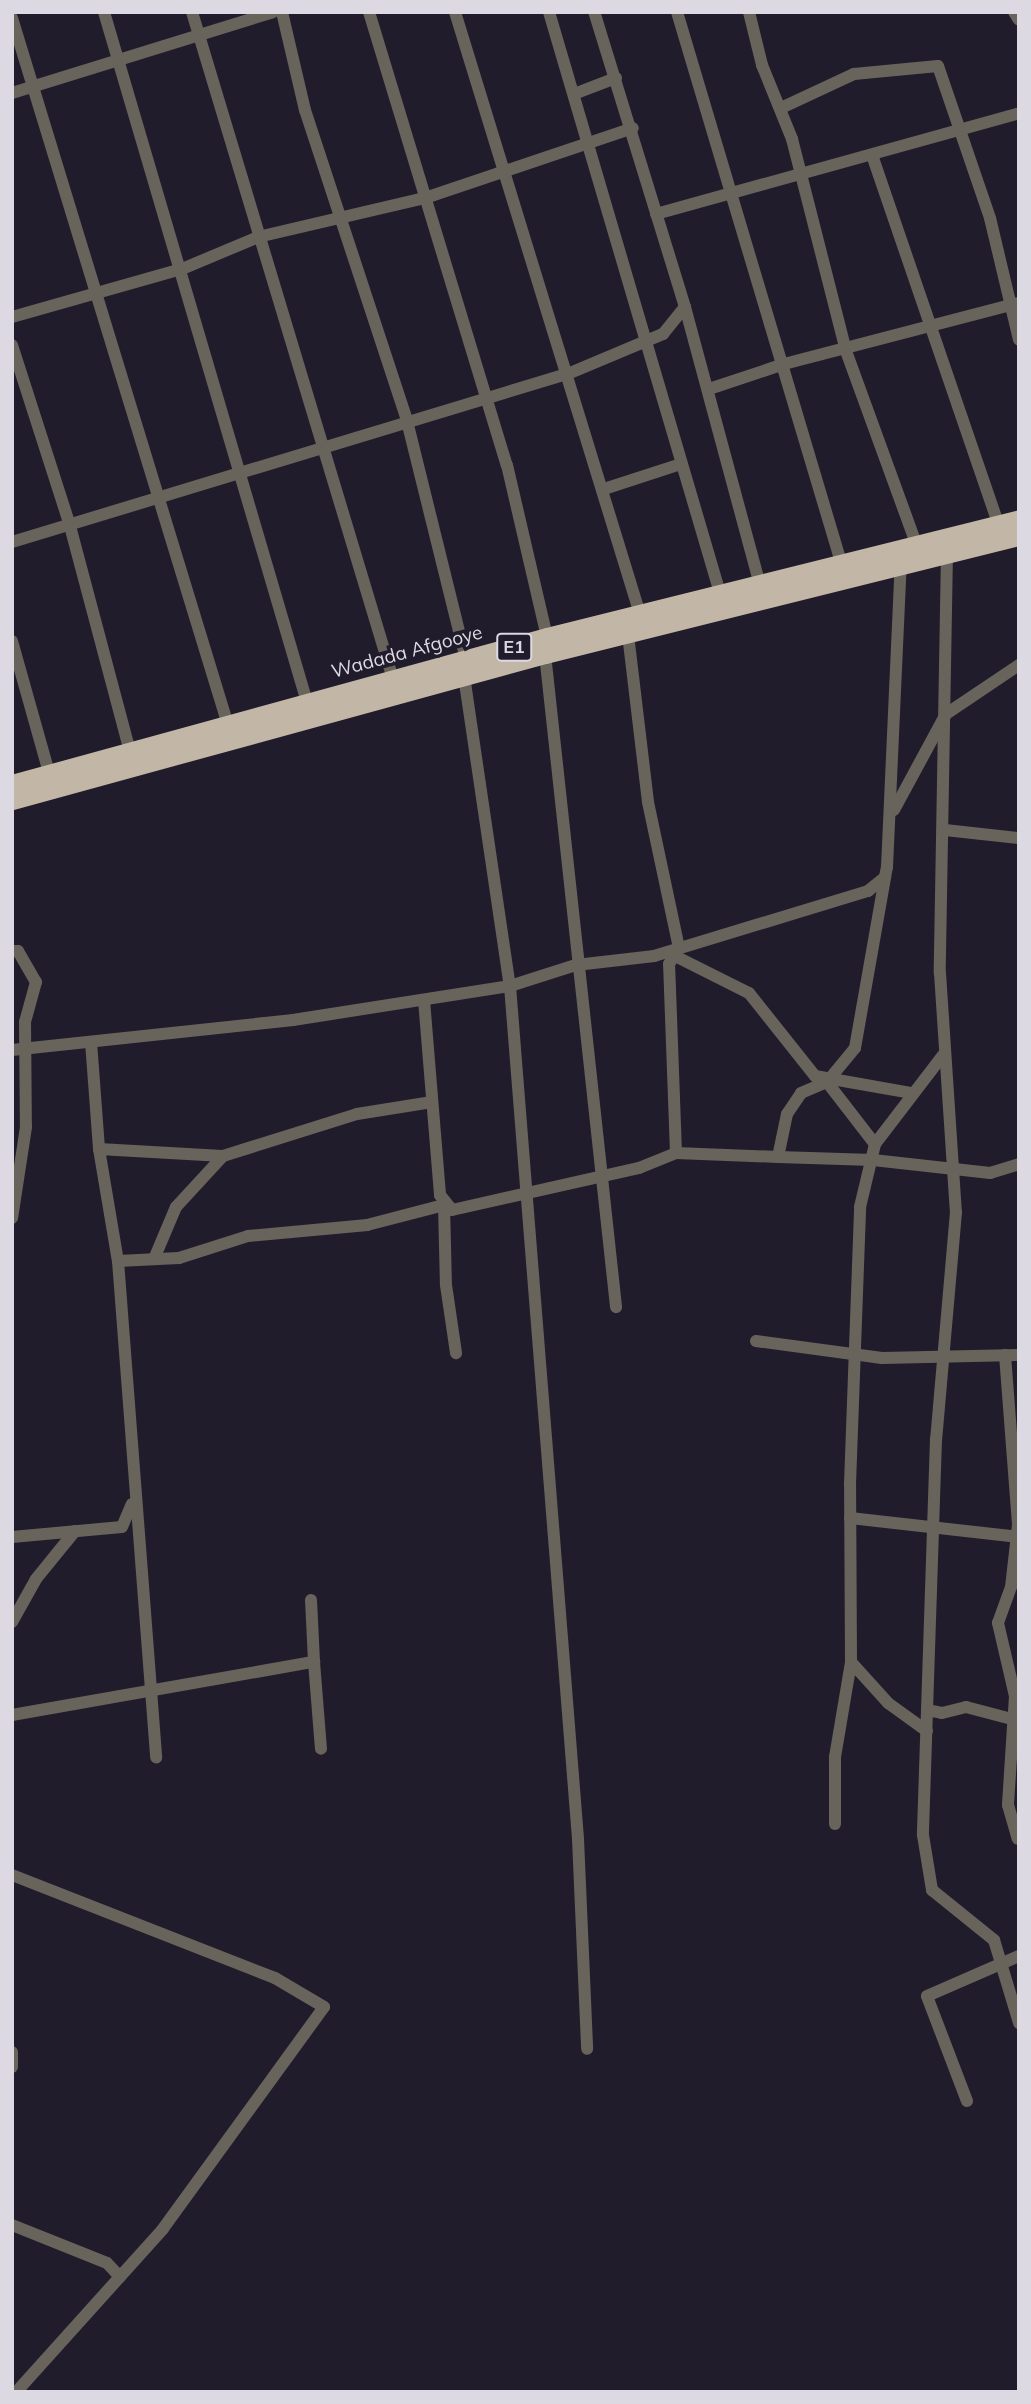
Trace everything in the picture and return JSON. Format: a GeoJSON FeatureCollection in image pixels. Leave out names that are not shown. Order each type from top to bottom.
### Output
{"type":"FeatureCollection","features":[{"type":"Feature","properties":{"kind":"highway","name":"Wadada Afgooye"},"geometry":{"type":"LineString","coordinates":[[12,800],[465,667],[546,646],[640,614],[759,582],[1019,519]]}},
{"type":"Feature","properties":{"kind":"highway","name":"Wadada Afgooye"},"geometry":{"type":"LineString","coordinates":[[546,646],[628,634],[901,563],[1019,536]]}},
{"type":"Feature","properties":{"kind":"highway","name":"Wadada Afgooye"},"geometry":{"type":"LineString","coordinates":[[12,783],[393,679],[465,667]]}},
{"type":"Feature","properties":{"kind":"street"},"geometry":{"type":"LineString","coordinates":[[104,12],[182,269],[307,702]]}},
{"type":"Feature","properties":{"kind":"street"},"geometry":{"type":"LineString","coordinates":[[192,12],[393,679]]}},
{"type":"Feature","properties":{"kind":"street"},"geometry":{"type":"LineString","coordinates":[[12,93],[273,12]]}},
{"type":"Feature","properties":{"kind":"street"},"geometry":{"type":"LineString","coordinates":[[282,12],[305,110],[407,421],[465,667],[510,986],[523,1195],[578,1839],[587,2049]]}},
{"type":"Feature","properties":{"kind":"street"},"geometry":{"type":"LineString","coordinates":[[369,12],[428,197],[485,399],[508,465],[546,646],[576,965],[604,1176],[615,1307]]}},
{"type":"Feature","properties":{"kind":"street"},"geometry":{"type":"LineString","coordinates":[[455,12],[570,373],[640,614]]}},
{"type":"Feature","properties":{"kind":"street"},"geometry":{"type":"LineString","coordinates":[[549,12],[678,465],[720,593]]}},
{"type":"Feature","properties":{"kind":"street"},"geometry":{"type":"LineString","coordinates":[[594,12],[633,128],[709,389],[759,582]]}},
{"type":"Feature","properties":{"kind":"street"},"geometry":{"type":"LineString","coordinates":[[677,12],[784,363],[841,562]]}},
{"type":"Feature","properties":{"kind":"street"},"geometry":{"type":"LineString","coordinates":[[749,12],[802,176],[846,351],[916,543]]}},
{"type":"Feature","properties":{"kind":"street"},"geometry":{"type":"LineString","coordinates":[[1014,12],[1019,20]]}},
{"type":"Feature","properties":{"kind":"street"},"geometry":{"type":"LineString","coordinates":[[12,18],[93,294],[228,725]]}},
{"type":"Feature","properties":{"kind":"street"},"geometry":{"type":"LineString","coordinates":[[781,108],[854,74],[930,64],[938,66],[990,218],[1013,305],[1019,340]]}},
{"type":"Feature","properties":{"kind":"street"},"geometry":{"type":"LineString","coordinates":[[574,94],[616,78]]}},
{"type":"Feature","properties":{"kind":"street"},"geometry":{"type":"LineString","coordinates":[[656,214],[730,192],[802,176],[961,127],[1019,114]]}},
{"type":"Feature","properties":{"kind":"street"},"geometry":{"type":"LineString","coordinates":[[12,317],[182,269],[258,237],[428,197],[633,128]]}},
{"type":"Feature","properties":{"kind":"street"},"geometry":{"type":"LineString","coordinates":[[872,155],[998,524]]}},
{"type":"Feature","properties":{"kind":"street"},"geometry":{"type":"LineString","coordinates":[[709,389],[784,363],[846,351],[1013,305]]}},
{"type":"Feature","properties":{"kind":"street"},"geometry":{"type":"LineString","coordinates":[[12,542],[570,373],[646,345],[685,307]]}},
{"type":"Feature","properties":{"kind":"street"},"geometry":{"type":"LineString","coordinates":[[12,345],[70,526],[130,752]]}},
{"type":"Feature","properties":{"kind":"street"},"geometry":{"type":"LineString","coordinates":[[604,489],[678,465]]}},
{"type":"Feature","properties":{"kind":"street"},"geometry":{"type":"LineString","coordinates":[[947,552],[943,1055],[957,1212],[932,1524],[923,1835],[932,1890],[994,1940],[997,1965],[1019,2023]]}},
{"type":"Feature","properties":{"kind":"street"},"geometry":{"type":"LineString","coordinates":[[778,1157],[787,1114],[801,1093],[827,1082],[855,1048],[885,877],[892,813],[901,563]]}},
{"type":"Feature","properties":{"kind":"street"},"geometry":{"type":"LineString","coordinates":[[628,634],[648,802],[676,952],[676,1153]]}},
{"type":"Feature","properties":{"kind":"street"},"geometry":{"type":"LineString","coordinates":[[12,641],[49,773]]}},
{"type":"Feature","properties":{"kind":"street"},"geometry":{"type":"LineString","coordinates":[[892,813],[946,714],[1019,665]]}},
{"type":"Feature","properties":{"kind":"street"},"geometry":{"type":"LineString","coordinates":[[945,830],[1019,838]]}},
{"type":"Feature","properties":{"kind":"street"},"geometry":{"type":"LineString","coordinates":[[12,1050],[424,1000],[510,986],[576,965],[676,952],[868,891],[885,877]]}},
{"type":"Feature","properties":{"kind":"street"},"geometry":{"type":"LineString","coordinates":[[12,951],[18,951],[36,982],[25,1021],[26,1127],[12,1219]]}},
{"type":"Feature","properties":{"kind":"street"},"geometry":{"type":"LineString","coordinates":[[676,952],[749,993],[780,1026],[808,1068],[827,1082],[875,1144]]}},
{"type":"Feature","properties":{"kind":"street"},"geometry":{"type":"LineString","coordinates":[[424,1000],[444,1205],[446,1285],[456,1353]]}},
{"type":"Feature","properties":{"kind":"street"},"geometry":{"type":"LineString","coordinates":[[91,1042],[99,1149],[118,1261],[134,1500],[156,1758]]}},
{"type":"Feature","properties":{"kind":"street"},"geometry":{"type":"LineString","coordinates":[[835,1824],[835,1757],[851,1662],[850,1518],[854,1354],[861,1296],[860,1207],[875,1144],[911,1093],[943,1055]]}},
{"type":"Feature","properties":{"kind":"street"},"geometry":{"type":"LineString","coordinates":[[827,1082],[911,1093]]}},
{"type":"Feature","properties":{"kind":"street"},"geometry":{"type":"LineString","coordinates":[[99,1149],[223,1156],[357,1114],[432,1102]]}},
{"type":"Feature","properties":{"kind":"street"},"geometry":{"type":"LineString","coordinates":[[118,1261],[179,1258],[248,1237],[367,1225],[444,1205],[452,1210],[604,1176],[676,1153],[873,1160],[990,1173],[1019,1164]]}},
{"type":"Feature","properties":{"kind":"street"},"geometry":{"type":"LineString","coordinates":[[154,1259],[176,1207],[223,1156]]}},
{"type":"Feature","properties":{"kind":"street"},"geometry":{"type":"LineString","coordinates":[[756,1341],[854,1354],[1015,1354],[1018,1536],[1009,1595],[998,1623],[1010,1667],[1017,1721],[1009,1805],[1018,1839]]}},
{"type":"Feature","properties":{"kind":"street"},"geometry":{"type":"LineString","coordinates":[[12,1537],[122,1527],[134,1500]]}},
{"type":"Feature","properties":{"kind":"street"},"geometry":{"type":"LineString","coordinates":[[850,1518],[932,1524],[1018,1536]]}},
{"type":"Feature","properties":{"kind":"street"},"geometry":{"type":"LineString","coordinates":[[12,1622],[36,1579],[75,1531]]}},
{"type":"Feature","properties":{"kind":"street"},"geometry":{"type":"LineString","coordinates":[[311,1600],[321,1749]]}},
{"type":"Feature","properties":{"kind":"street"},"geometry":{"type":"LineString","coordinates":[[14,1718],[314,1662]]}},
{"type":"Feature","properties":{"kind":"street"},"geometry":{"type":"LineString","coordinates":[[851,1662],[888,1703],[927,1731]]}},
{"type":"Feature","properties":{"kind":"street"},"geometry":{"type":"LineString","coordinates":[[927,1710],[942,1713],[966,1707],[1017,1721]]}},
{"type":"Feature","properties":{"kind":"street"},"geometry":{"type":"LineString","coordinates":[[12,1875],[275,1978],[324,2007],[163,2229],[16,2392]]}},
{"type":"Feature","properties":{"kind":"street"},"geometry":{"type":"LineString","coordinates":[[967,2101],[927,1996],[1019,1956]]}},
{"type":"Feature","properties":{"kind":"street"},"geometry":{"type":"LineString","coordinates":[[12,2052],[12,2067]]}},
{"type":"Feature","properties":{"kind":"street"},"geometry":{"type":"LineString","coordinates":[[12,2225],[107,2263],[120,2277]]}}]}
